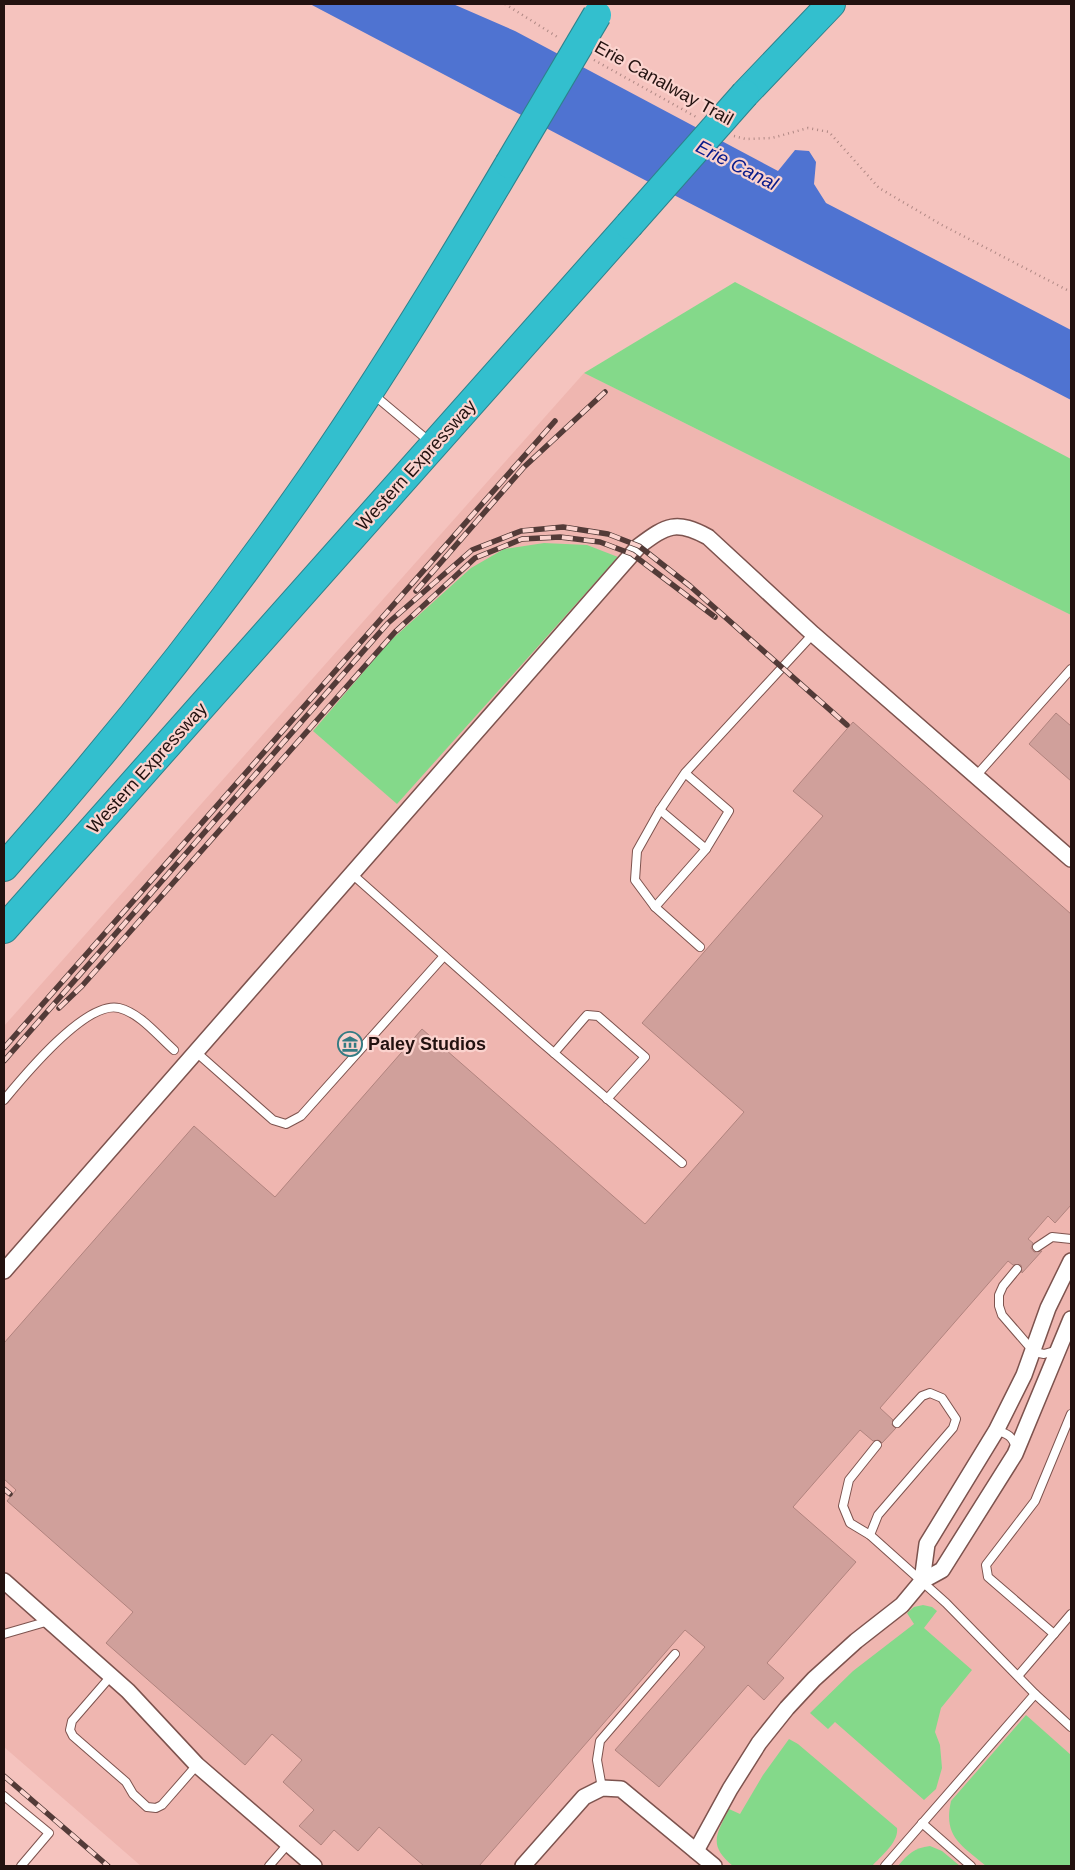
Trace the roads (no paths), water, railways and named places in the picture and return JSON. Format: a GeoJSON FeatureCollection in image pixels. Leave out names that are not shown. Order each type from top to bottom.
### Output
{"type":"FeatureCollection","features":[{"type":"Feature","properties":{"kind":"highway"},"geometry":{"type":"LineString","coordinates":[[745,94],[810,4]]}},
{"type":"Feature","properties":{"kind":"highway","name":"Western Expressway"},"geometry":{"type":"LineString","coordinates":[[4,929],[745,94],[831,4]]}},
{"type":"Feature","properties":{"kind":"highway"},"geometry":{"type":"LineString","coordinates":[[4,867],[106,749],[205,624],[274,532],[370,392],[509,164],[601,8]]}},
{"type":"Feature","properties":{"kind":"street"},"geometry":{"type":"LineString","coordinates":[[4,1271],[639,546],[653,535],[672,526],[690,527],[708,537],[813,634],[1071,859]]}},
{"type":"Feature","properties":{"kind":"street"},"geometry":{"type":"LineString","coordinates":[[922,1581],[927,1544],[996,1431],[1034,1352],[1048,1308],[1071,1261]]}},
{"type":"Feature","properties":{"kind":"street"},"geometry":{"type":"LineString","coordinates":[[696,1851],[730,1789],[759,1743],[787,1708],[828,1666],[907,1600],[922,1581],[942,1570],[1016,1450],[1071,1319]]}},
{"type":"Feature","properties":{"kind":"street"},"geometry":{"type":"LineString","coordinates":[[4,1581],[111,1676],[197,1765],[314,1866]]}},
{"type":"Feature","properties":{"kind":"street"},"geometry":{"type":"LineString","coordinates":[[523,1866],[584,1797],[602,1788],[621,1789],[714,1866]]}},
{"type":"Feature","properties":{"kind":"lane"},"geometry":{"type":"LineString","coordinates":[[370,392],[434,445]]}},
{"type":"Feature","properties":{"kind":"lane"},"geometry":{"type":"LineString","coordinates":[[700,947],[656,907],[635,880],[637,851],[660,810],[685,773],[813,634]]}},
{"type":"Feature","properties":{"kind":"lane"},"geometry":{"type":"LineString","coordinates":[[976,776],[1071,669]]}},
{"type":"Feature","properties":{"kind":"lane"},"geometry":{"type":"LineString","coordinates":[[656,907],[706,849],[730,811],[685,773]]}},
{"type":"Feature","properties":{"kind":"lane"},"geometry":{"type":"LineString","coordinates":[[660,810],[706,849]]}},
{"type":"Feature","properties":{"kind":"lane"},"geometry":{"type":"LineString","coordinates":[[352,874],[554,1053],[682,1163]]}},
{"type":"Feature","properties":{"kind":"lane"},"geometry":{"type":"LineString","coordinates":[[196,1052],[273,1120],[286,1124],[301,1116],[444,956]]}},
{"type":"Feature","properties":{"kind":"lane"},"geometry":{"type":"LineString","coordinates":[[4,1100],[48,1048],[72,1028],[108,1008],[118,1008],[133,1014],[174,1050]]}},
{"type":"Feature","properties":{"kind":"lane"},"geometry":{"type":"LineString","coordinates":[[554,1053],[587,1015],[598,1016],[644,1057],[607,1099]]}},
{"type":"Feature","properties":{"kind":"lane"},"geometry":{"type":"LineString","coordinates":[[1037,1247],[1052,1237],[1071,1238]]}},
{"type":"Feature","properties":{"kind":"lane"},"geometry":{"type":"LineString","coordinates":[[1017,1269],[1003,1286],[999,1296],[999,1306],[1002,1315],[1034,1352],[1044,1354],[1058,1350]]}},
{"type":"Feature","properties":{"kind":"lane"},"geometry":{"type":"LineString","coordinates":[[870,1535],[878,1515],[953,1428],[956,1419],[942,1398],[930,1393],[922,1396],[897,1423]]}},
{"type":"Feature","properties":{"kind":"lane"},"geometry":{"type":"LineString","coordinates":[[1054,1634],[988,1577],[986,1565],[1035,1501],[1071,1414]]}},
{"type":"Feature","properties":{"kind":"lane"},"geometry":{"type":"LineString","coordinates":[[996,1431],[1004,1432],[1013,1439],[1016,1450]]}},
{"type":"Feature","properties":{"kind":"lane"},"geometry":{"type":"LineString","coordinates":[[877,1445],[848,1480],[843,1506],[850,1523],[870,1535],[922,1581],[1035,1694],[1071,1727]]}},
{"type":"Feature","properties":{"kind":"lane"},"geometry":{"type":"LineString","coordinates":[[1018,1676],[1071,1614]]}},
{"type":"Feature","properties":{"kind":"lane"},"geometry":{"type":"LineString","coordinates":[[4,1634],[49,1621]]}},
{"type":"Feature","properties":{"kind":"lane"},"geometry":{"type":"LineString","coordinates":[[602,1788],[597,1760],[600,1741],[674,1654]]}},
{"type":"Feature","properties":{"kind":"lane"},"geometry":{"type":"LineString","coordinates":[[111,1676],[72,1721],[70,1730],[73,1736],[126,1782],[133,1794],[147,1807],[156,1808],[162,1805],[197,1765]]}},
{"type":"Feature","properties":{"kind":"lane"},"geometry":{"type":"LineString","coordinates":[[884,1866],[1035,1694]]}},
{"type":"Feature","properties":{"kind":"lane"},"geometry":{"type":"LineString","coordinates":[[4,1796],[49,1833],[21,1866]]}},
{"type":"Feature","properties":{"kind":"lane"},"geometry":{"type":"LineString","coordinates":[[922,1823],[971,1866]]}},
{"type":"Feature","properties":{"kind":"lane"},"geometry":{"type":"LineString","coordinates":[[269,1866],[288,1844]]}},
{"type":"Feature","properties":{"kind":"water","name":"Erie Canal"},"geometry":{"type":"Polygon","coordinates":[[[310,4],[453,4],[515,31],[778,171],[795,150],[809,151],[816,162],[814,184],[826,203],[1071,330],[1071,400],[639,177],[310,4]]]}},
{"type":"Feature","properties":{"kind":"railway"},"geometry":{"type":"LineString","coordinates":[[416,591],[524,467],[605,392]]}},
{"type":"Feature","properties":{"kind":"railway"},"geometry":{"type":"LineString","coordinates":[[4,1048],[555,421]]}},
{"type":"Feature","properties":{"kind":"railway"},"geometry":{"type":"LineString","coordinates":[[4,1061],[388,623],[472,550],[521,531],[563,527],[608,534],[639,546],[690,586],[847,725]]}},
{"type":"Feature","properties":{"kind":"railway"},"geometry":{"type":"LineString","coordinates":[[59,1008],[82,986],[395,632],[475,558],[522,539],[560,537],[600,542],[632,554],[715,617]]}},
{"type":"Feature","properties":{"kind":"railway"},"geometry":{"type":"LineString","coordinates":[[4,1489],[10,1494]]}},
{"type":"Feature","properties":{"kind":"railway"},"geometry":{"type":"LineString","coordinates":[[4,1776],[108,1866]]}},
{"type":"Feature","properties":{"kind":"place","name":"Paley Studios"},"geometry":{"type":"Point","coordinates":[350,1044]}}]}
